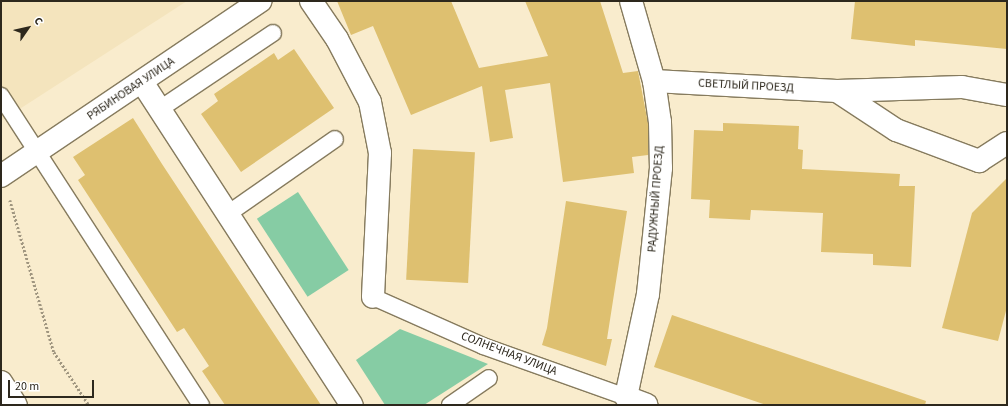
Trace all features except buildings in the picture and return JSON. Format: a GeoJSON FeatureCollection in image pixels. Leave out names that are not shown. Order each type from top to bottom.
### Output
{"type":"FeatureCollection","features":[{"type":"Feature","properties":{"kind":"street","name":"РЯБИНОВАЯ УЛИЦА"},"geometry":{"type":"LineString","coordinates":[[2,176],[260,1]]}},
{"type":"Feature","properties":{"kind":"street"},"geometry":{"type":"LineString","coordinates":[[311,1],[337,40],[370,102],[380,153],[373,297]]}},
{"type":"Feature","properties":{"kind":"street","name":"РАДУЖНЫЙ ПРОЕЗД"},"geometry":{"type":"LineString","coordinates":[[631,1],[654,81],[660,122],[661,168],[638,403]]}},
{"type":"Feature","properties":{"kind":"street","name":"СВЕТЛЫЙ ПРОЕЗД"},"geometry":{"type":"LineString","coordinates":[[654,81],[838,91],[962,87],[1007,95]]}},
{"type":"Feature","properties":{"kind":"street"},"geometry":{"type":"LineString","coordinates":[[142,82],[229,213],[347,403]]}},
{"type":"Feature","properties":{"kind":"street"},"geometry":{"type":"LineString","coordinates":[[838,91],[896,130],[979,161],[1007,143]]}},
{"type":"Feature","properties":{"kind":"street"},"geometry":{"type":"LineString","coordinates":[[1,382],[16,405]]}},
{"type":"Feature","properties":{"kind":"lane"},"geometry":{"type":"LineString","coordinates":[[160,109],[273,33]]}},
{"type":"Feature","properties":{"kind":"lane"},"geometry":{"type":"LineString","coordinates":[[1,96],[36,153],[200,405]]}},
{"type":"Feature","properties":{"kind":"lane"},"geometry":{"type":"LineString","coordinates":[[229,213],[335,139]]}},
{"type":"Feature","properties":{"kind":"lane","name":"СОЛНЕЧНАЯ УЛИЦА"},"geometry":{"type":"LineString","coordinates":[[373,297],[484,346],[638,403]]}},
{"type":"Feature","properties":{"kind":"lane"},"geometry":{"type":"LineString","coordinates":[[450,405],[489,378]]}},
{"type":"Feature","properties":{"kind":"path"},"geometry":{"type":"LineString","coordinates":[[2,176],[54,352],[89,405]]}},
{"type":"Feature","properties":{"kind":"shaded area"},"geometry":{"type":"Polygon","coordinates":[[[1,1],[187,1],[1,121],[1,1]]]}},
{"type":"Feature","properties":{"kind":"green space"},"geometry":{"type":"Polygon","coordinates":[[[298,192],[349,270],[308,297],[257,219],[298,192]]]}},
{"type":"Feature","properties":{"kind":"green space"},"geometry":{"type":"Polygon","coordinates":[[[400,329],[488,364],[424,405],[385,405],[356,360],[400,329]]]}}]}
